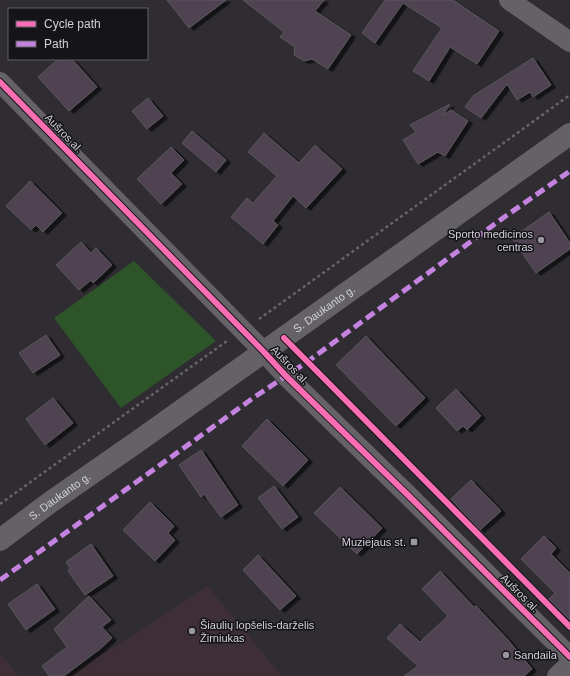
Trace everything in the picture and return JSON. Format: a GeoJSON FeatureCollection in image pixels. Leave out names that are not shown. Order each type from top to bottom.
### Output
{"type":"FeatureCollection","features":[{"type":"Feature","properties":{"kind":"main road","name":"S. Daukanto g."},"geometry":{"type":"LineString","coordinates":[[0,540],[52,501],[570,134]]}},
{"type":"Feature","properties":{"kind":"street"},"geometry":{"type":"LineString","coordinates":[[509,0],[570,42]]}},
{"type":"Feature","properties":{"kind":"street","name":"Aušros al."},"geometry":{"type":"LineString","coordinates":[[0,82],[286,376],[570,657]]}},
{"type":"Feature","properties":{"kind":"street"},"geometry":{"type":"LineString","coordinates":[[557,676],[570,664]]}},
{"type":"Feature","properties":{"kind":"path"},"geometry":{"type":"LineString","coordinates":[[0,504],[570,95]]}},
{"type":"Feature","properties":{"kind":"shaded area","name":"Šiaulių lopšelis-darželis Žirniukas"},"geometry":{"type":"Polygon","coordinates":[[[208,586],[282,676],[69,676],[208,586]]]}},
{"type":"Feature","properties":{"kind":"shaded area"},"geometry":{"type":"Polygon","coordinates":[[[0,653],[19,676],[0,676],[0,653]]]}},
{"type":"Feature","properties":{"kind":"green space"},"geometry":{"type":"Polygon","coordinates":[[[134,261],[216,341],[121,408],[54,318],[134,261]]]}},
{"type":"Feature","properties":{"kind":"building"},"geometry":{"type":"Polygon","coordinates":[[[167,0],[226,0],[189,28],[167,0]]]}},
{"type":"Feature","properties":{"kind":"building"},"geometry":{"type":"Polygon","coordinates":[[[243,0],[324,0],[315,11],[351,35],[328,69],[312,59],[304,61],[294,55],[295,47],[280,37],[284,32],[243,0]]]}},
{"type":"Feature","properties":{"kind":"building"},"geometry":{"type":"Polygon","coordinates":[[[385,0],[453,0],[499,31],[477,64],[450,47],[429,81],[413,71],[442,28],[403,3],[375,43],[362,33],[385,0]]]}},
{"type":"Feature","properties":{"kind":"building"},"geometry":{"type":"Polygon","coordinates":[[[533,58],[551,85],[533,97],[530,92],[517,100],[507,84],[481,118],[465,107],[473,96],[533,58]]]}},
{"type":"Feature","properties":{"kind":"building"},"geometry":{"type":"Polygon","coordinates":[[[57,60],[73,60],[97,87],[69,111],[38,77],[57,60]]]}},
{"type":"Feature","properties":{"kind":"building"},"geometry":{"type":"Polygon","coordinates":[[[148,98],[163,116],[147,129],[132,111],[148,98]]]}},
{"type":"Feature","properties":{"kind":"building"},"geometry":{"type":"Polygon","coordinates":[[[450,104],[443,115],[451,110],[468,121],[445,156],[438,152],[418,164],[403,140],[416,132],[410,125],[450,104]]]}},
{"type":"Feature","properties":{"kind":"building"},"geometry":{"type":"Polygon","coordinates":[[[192,131],[226,160],[216,172],[182,143],[192,131]]]}},
{"type":"Feature","properties":{"kind":"building"},"geometry":{"type":"Polygon","coordinates":[[[264,133],[299,163],[315,145],[342,169],[306,208],[293,196],[273,221],[278,225],[263,244],[231,217],[247,198],[253,203],[277,176],[248,152],[264,133]]]}},
{"type":"Feature","properties":{"kind":"building"},"geometry":{"type":"Polygon","coordinates":[[[171,147],[184,160],[171,173],[182,184],[161,204],[137,179],[171,147]]]}},
{"type":"Feature","properties":{"kind":"building"},"geometry":{"type":"Polygon","coordinates":[[[30,181],[62,213],[43,232],[36,225],[31,230],[6,206],[30,181]]]}},
{"type":"Feature","properties":{"kind":"building","name":"Sporto medicinos centras"},"geometry":{"type":"Polygon","coordinates":[[[549,212],[570,243],[570,249],[536,273],[512,238],[549,212]]]}},
{"type":"Feature","properties":{"kind":"building"},"geometry":{"type":"Polygon","coordinates":[[[81,242],[91,253],[96,248],[112,265],[93,283],[91,280],[79,290],[56,265],[81,242]]]}},
{"type":"Feature","properties":{"kind":"building"},"geometry":{"type":"Polygon","coordinates":[[[46,335],[60,355],[33,373],[19,353],[46,335]]]}},
{"type":"Feature","properties":{"kind":"building"},"geometry":{"type":"Polygon","coordinates":[[[366,336],[425,398],[396,426],[336,365],[366,336]]]}},
{"type":"Feature","properties":{"kind":"building"},"geometry":{"type":"Polygon","coordinates":[[[456,389],[481,416],[467,430],[463,426],[457,431],[436,408],[456,389]]]}},
{"type":"Feature","properties":{"kind":"building"},"geometry":{"type":"Polygon","coordinates":[[[53,398],[73,423],[45,445],[26,419],[53,398]]]}},
{"type":"Feature","properties":{"kind":"building"},"geometry":{"type":"Polygon","coordinates":[[[267,419],[308,460],[283,486],[242,446],[267,419]]]}},
{"type":"Feature","properties":{"kind":"building"},"geometry":{"type":"Polygon","coordinates":[[[201,450],[238,505],[221,517],[204,494],[201,497],[179,465],[201,450]]]}},
{"type":"Feature","properties":{"kind":"building"},"geometry":{"type":"Polygon","coordinates":[[[471,480],[501,511],[480,530],[451,499],[471,480]]]}},
{"type":"Feature","properties":{"kind":"building"},"geometry":{"type":"Polygon","coordinates":[[[274,486],[298,517],[282,529],[258,498],[274,486]]]}},
{"type":"Feature","properties":{"kind":"building"},"geometry":{"type":"Polygon","coordinates":[[[340,487],[382,528],[357,554],[314,513],[340,487]]]}},
{"type":"Feature","properties":{"kind":"building"},"geometry":{"type":"Polygon","coordinates":[[[150,502],[174,526],[168,533],[175,540],[155,561],[123,530],[150,502]]]}},
{"type":"Feature","properties":{"kind":"building"},"geometry":{"type":"Polygon","coordinates":[[[544,536],[556,548],[551,554],[570,573],[570,620],[549,599],[555,593],[521,559],[544,536]]]}},
{"type":"Feature","properties":{"kind":"building"},"geometry":{"type":"Polygon","coordinates":[[[91,544],[113,576],[85,595],[68,571],[70,568],[66,562],[91,544]]]}},
{"type":"Feature","properties":{"kind":"building"},"geometry":{"type":"Polygon","coordinates":[[[258,555],[296,596],[280,610],[243,570],[258,555]]]}},
{"type":"Feature","properties":{"kind":"building"},"geometry":{"type":"Polygon","coordinates":[[[440,571],[508,640],[532,669],[524,676],[404,676],[418,666],[387,638],[400,624],[420,642],[448,616],[422,589],[440,571]]]}},
{"type":"Feature","properties":{"kind":"building"},"geometry":{"type":"Polygon","coordinates":[[[37,584],[55,609],[26,630],[8,604],[37,584]]]}},
{"type":"Feature","properties":{"kind":"building"},"geometry":{"type":"Polygon","coordinates":[[[89,596],[111,620],[102,627],[112,638],[64,676],[49,676],[42,666],[67,647],[54,629],[89,596]]]}},
{"type":"Feature","properties":{"kind":"marked path"},"geometry":{"type":"LineString","coordinates":[[0,580],[256,396],[307,362],[503,218],[570,171]]}},
{"type":"Feature","properties":{"kind":"cycle path"},"geometry":{"type":"LineString","coordinates":[[0,82],[286,376],[570,657]]}},
{"type":"Feature","properties":{"kind":"cycle path"},"geometry":{"type":"LineString","coordinates":[[284,338],[570,627]]}},
{"type":"Feature","properties":{"kind":"place","name":"Sporto medicinos centras"},"geometry":{"type":"Point","coordinates":[541,240]}},
{"type":"Feature","properties":{"kind":"place","name":"Muziejaus st."},"geometry":{"type":"Point","coordinates":[414,542]}},
{"type":"Feature","properties":{"kind":"place","name":"Šiaulių lopšelis-darželis Žirniukas"},"geometry":{"type":"Point","coordinates":[192,631]}},
{"type":"Feature","properties":{"kind":"place","name":"Sandaila"},"geometry":{"type":"Point","coordinates":[506,655]}}]}
